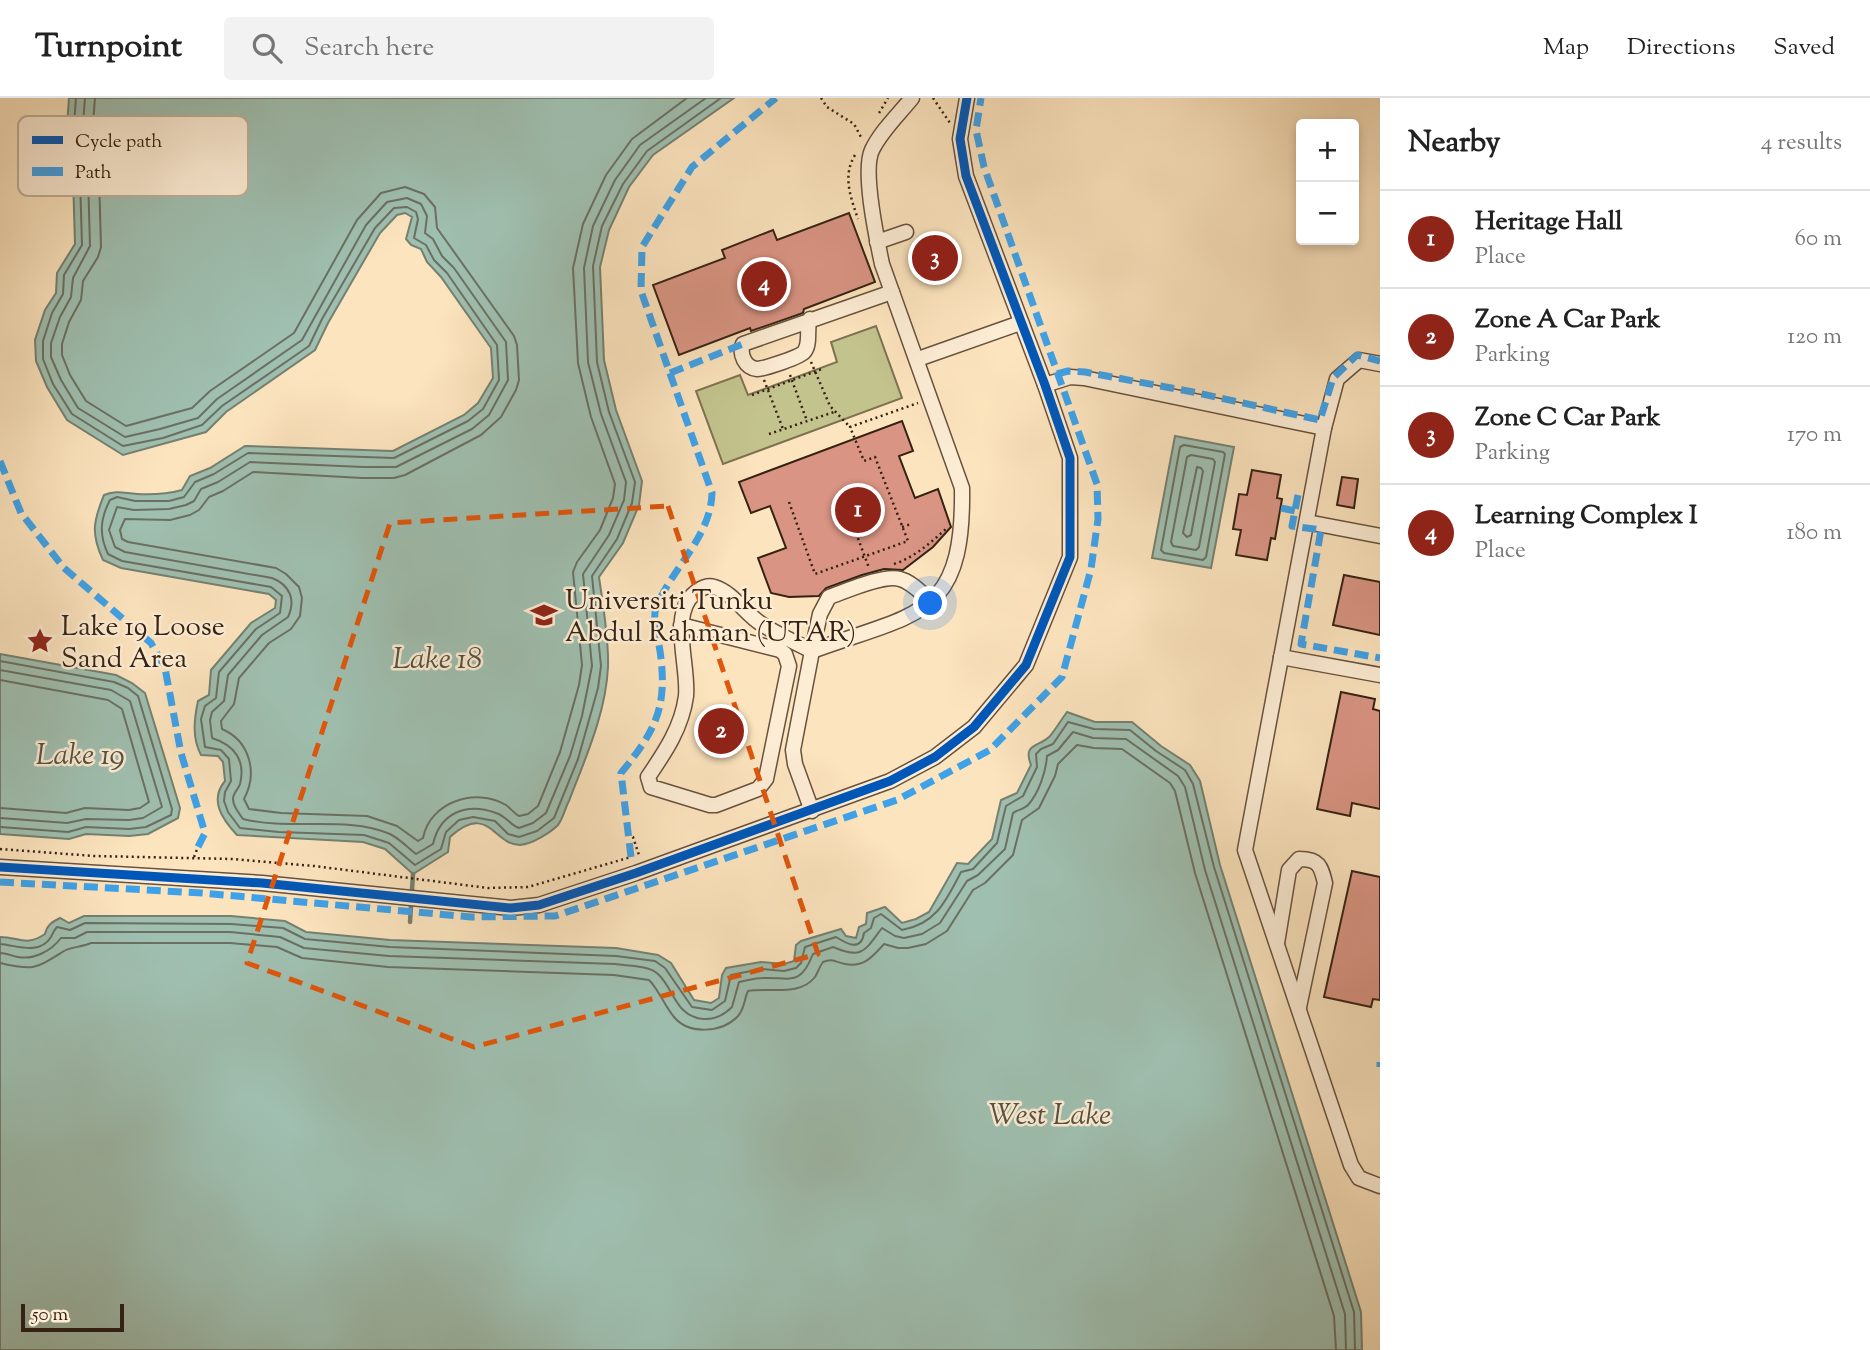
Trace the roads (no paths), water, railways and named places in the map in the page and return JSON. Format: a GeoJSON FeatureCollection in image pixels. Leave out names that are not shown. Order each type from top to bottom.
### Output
{"type":"FeatureCollection","features":[{"type":"Feature","properties":{"kind":"street"},"geometry":{"type":"LineString","coordinates":[[681,625],[780,650],[785,654],[789,666],[766,779],[758,789],[716,805],[651,787],[648,777],[674,737],[686,695],[681,625],[688,599],[698,590],[711,586],[722,590],[759,622],[812,651],[916,614],[932,602],[947,584],[959,553],[963,515],[962,488],[892,292],[877,242],[868,166],[871,151],[912,98]]}},
{"type":"Feature","properties":{"kind":"street"},"geometry":{"type":"LineString","coordinates":[[0,866],[262,883],[511,908],[539,905],[812,811],[890,781],[934,757],[974,727],[1026,665],[1070,556],[1070,458],[966,176],[960,139],[967,98]]}},
{"type":"Feature","properties":{"kind":"street"},"geometry":{"type":"LineString","coordinates":[[877,242],[906,232]]}},
{"type":"Feature","properties":{"kind":"street"},"geometry":{"type":"LineString","coordinates":[[810,319],[806,348],[800,355],[760,369],[747,364],[741,353],[743,344],[810,319],[892,292]]}},
{"type":"Feature","properties":{"kind":"street"},"geometry":{"type":"LineString","coordinates":[[918,359],[1020,323]]}},
{"type":"Feature","properties":{"kind":"street"},"geometry":{"type":"LineString","coordinates":[[1380,364],[1359,360],[1337,379],[1324,428],[1245,850],[1351,1165],[1359,1178],[1380,1186]]}},
{"type":"Feature","properties":{"kind":"street"},"geometry":{"type":"LineString","coordinates":[[1045,385],[1070,377],[1084,378],[1324,428]]}},
{"type":"Feature","properties":{"kind":"street"},"geometry":{"type":"LineString","coordinates":[[1307,522],[1380,536]]}},
{"type":"Feature","properties":{"kind":"street"},"geometry":{"type":"LineString","coordinates":[[812,811],[795,764],[793,750],[820,614],[829,597],[885,579],[897,578],[909,583],[932,602]]}},
{"type":"Feature","properties":{"kind":"street"},"geometry":{"type":"LineString","coordinates":[[1281,657],[1380,675]]}},
{"type":"Feature","properties":{"kind":"street"},"geometry":{"type":"LineString","coordinates":[[1276,944],[1289,870],[1299,859],[1311,859],[1321,867],[1325,883],[1298,1009]]}},
{"type":"Feature","properties":{"kind":"water","name":"Lake 18"},"geometry":{"type":"Polygon","coordinates":[[[69,98],[734,98],[653,155],[629,187],[609,230],[600,267],[604,360],[616,410],[642,481],[639,505],[623,543],[599,577],[608,667],[599,719],[561,820],[546,835],[520,845],[503,839],[482,824],[474,823],[450,837],[448,852],[413,874],[385,849],[363,842],[237,835],[222,816],[218,795],[225,781],[223,762],[218,756],[201,755],[195,735],[198,701],[209,695],[211,670],[251,623],[275,608],[276,600],[269,594],[121,568],[103,560],[95,528],[104,495],[116,492],[160,494],[182,490],[190,476],[210,468],[245,446],[393,451],[464,415],[478,403],[493,378],[491,348],[441,277],[427,262],[421,249],[411,245],[406,239],[412,217],[405,213],[397,215],[380,233],[315,350],[226,412],[206,432],[123,455],[67,420],[47,387],[36,361],[35,340],[45,310],[56,293],[57,273],[75,244],[74,196],[248,196],[248,116],[68,116],[69,98]]]}},
{"type":"Feature","properties":{"kind":"water"},"geometry":{"type":"Polygon","coordinates":[[[1175,436],[1234,447],[1211,568],[1152,558],[1175,436]]]}},
{"type":"Feature","properties":{"kind":"water","name":"Lake 19"},"geometry":{"type":"Polygon","coordinates":[[[0,654],[116,675],[145,693],[180,808],[178,818],[148,834],[129,836],[86,834],[69,839],[0,834],[0,654]]]}},
{"type":"Feature","properties":{"kind":"water","name":"West Lake"},"geometry":{"type":"Polygon","coordinates":[[[1067,712],[1095,722],[1132,722],[1190,765],[1200,781],[1220,865],[1361,1312],[1362,1350],[0,1350],[0,937],[33,940],[45,934],[50,924],[60,918],[69,923],[84,916],[231,916],[285,921],[306,932],[390,940],[616,948],[658,955],[671,963],[694,1000],[711,1003],[719,998],[722,975],[726,968],[761,962],[784,964],[794,961],[796,945],[801,941],[841,929],[846,936],[856,938],[859,927],[866,924],[867,913],[885,907],[902,923],[929,912],[957,863],[968,864],[992,839],[1001,800],[1017,793],[1031,765],[1030,749],[1050,736],[1067,712]]]}},
{"type":"Feature","properties":{"kind":"waterway"},"geometry":{"type":"LineString","coordinates":[[410,922],[413,874]]}},
{"type":"Feature","properties":{"kind":"place","name":"Zone C Car Park"},"geometry":{"type":"Point","coordinates":[935,258]}},
{"type":"Feature","properties":{"kind":"place","name":"Learning Complex I"},"geometry":{"type":"Point","coordinates":[764,284]}},
{"type":"Feature","properties":{"kind":"place","name":"Heritage Hall"},"geometry":{"type":"Point","coordinates":[858,510]}},
{"type":"Feature","properties":{"kind":"place","name":"Universiti Tunku Abdul Rahman (UTAR)"},"geometry":{"type":"Point","coordinates":[544,615]}},
{"type":"Feature","properties":{"kind":"place","name":"Lake 19 Loose Sand Area"},"geometry":{"type":"Point","coordinates":[40,641]}},
{"type":"Feature","properties":{"kind":"place","name":"Zone A Car Park"},"geometry":{"type":"Point","coordinates":[721,731]}}]}
